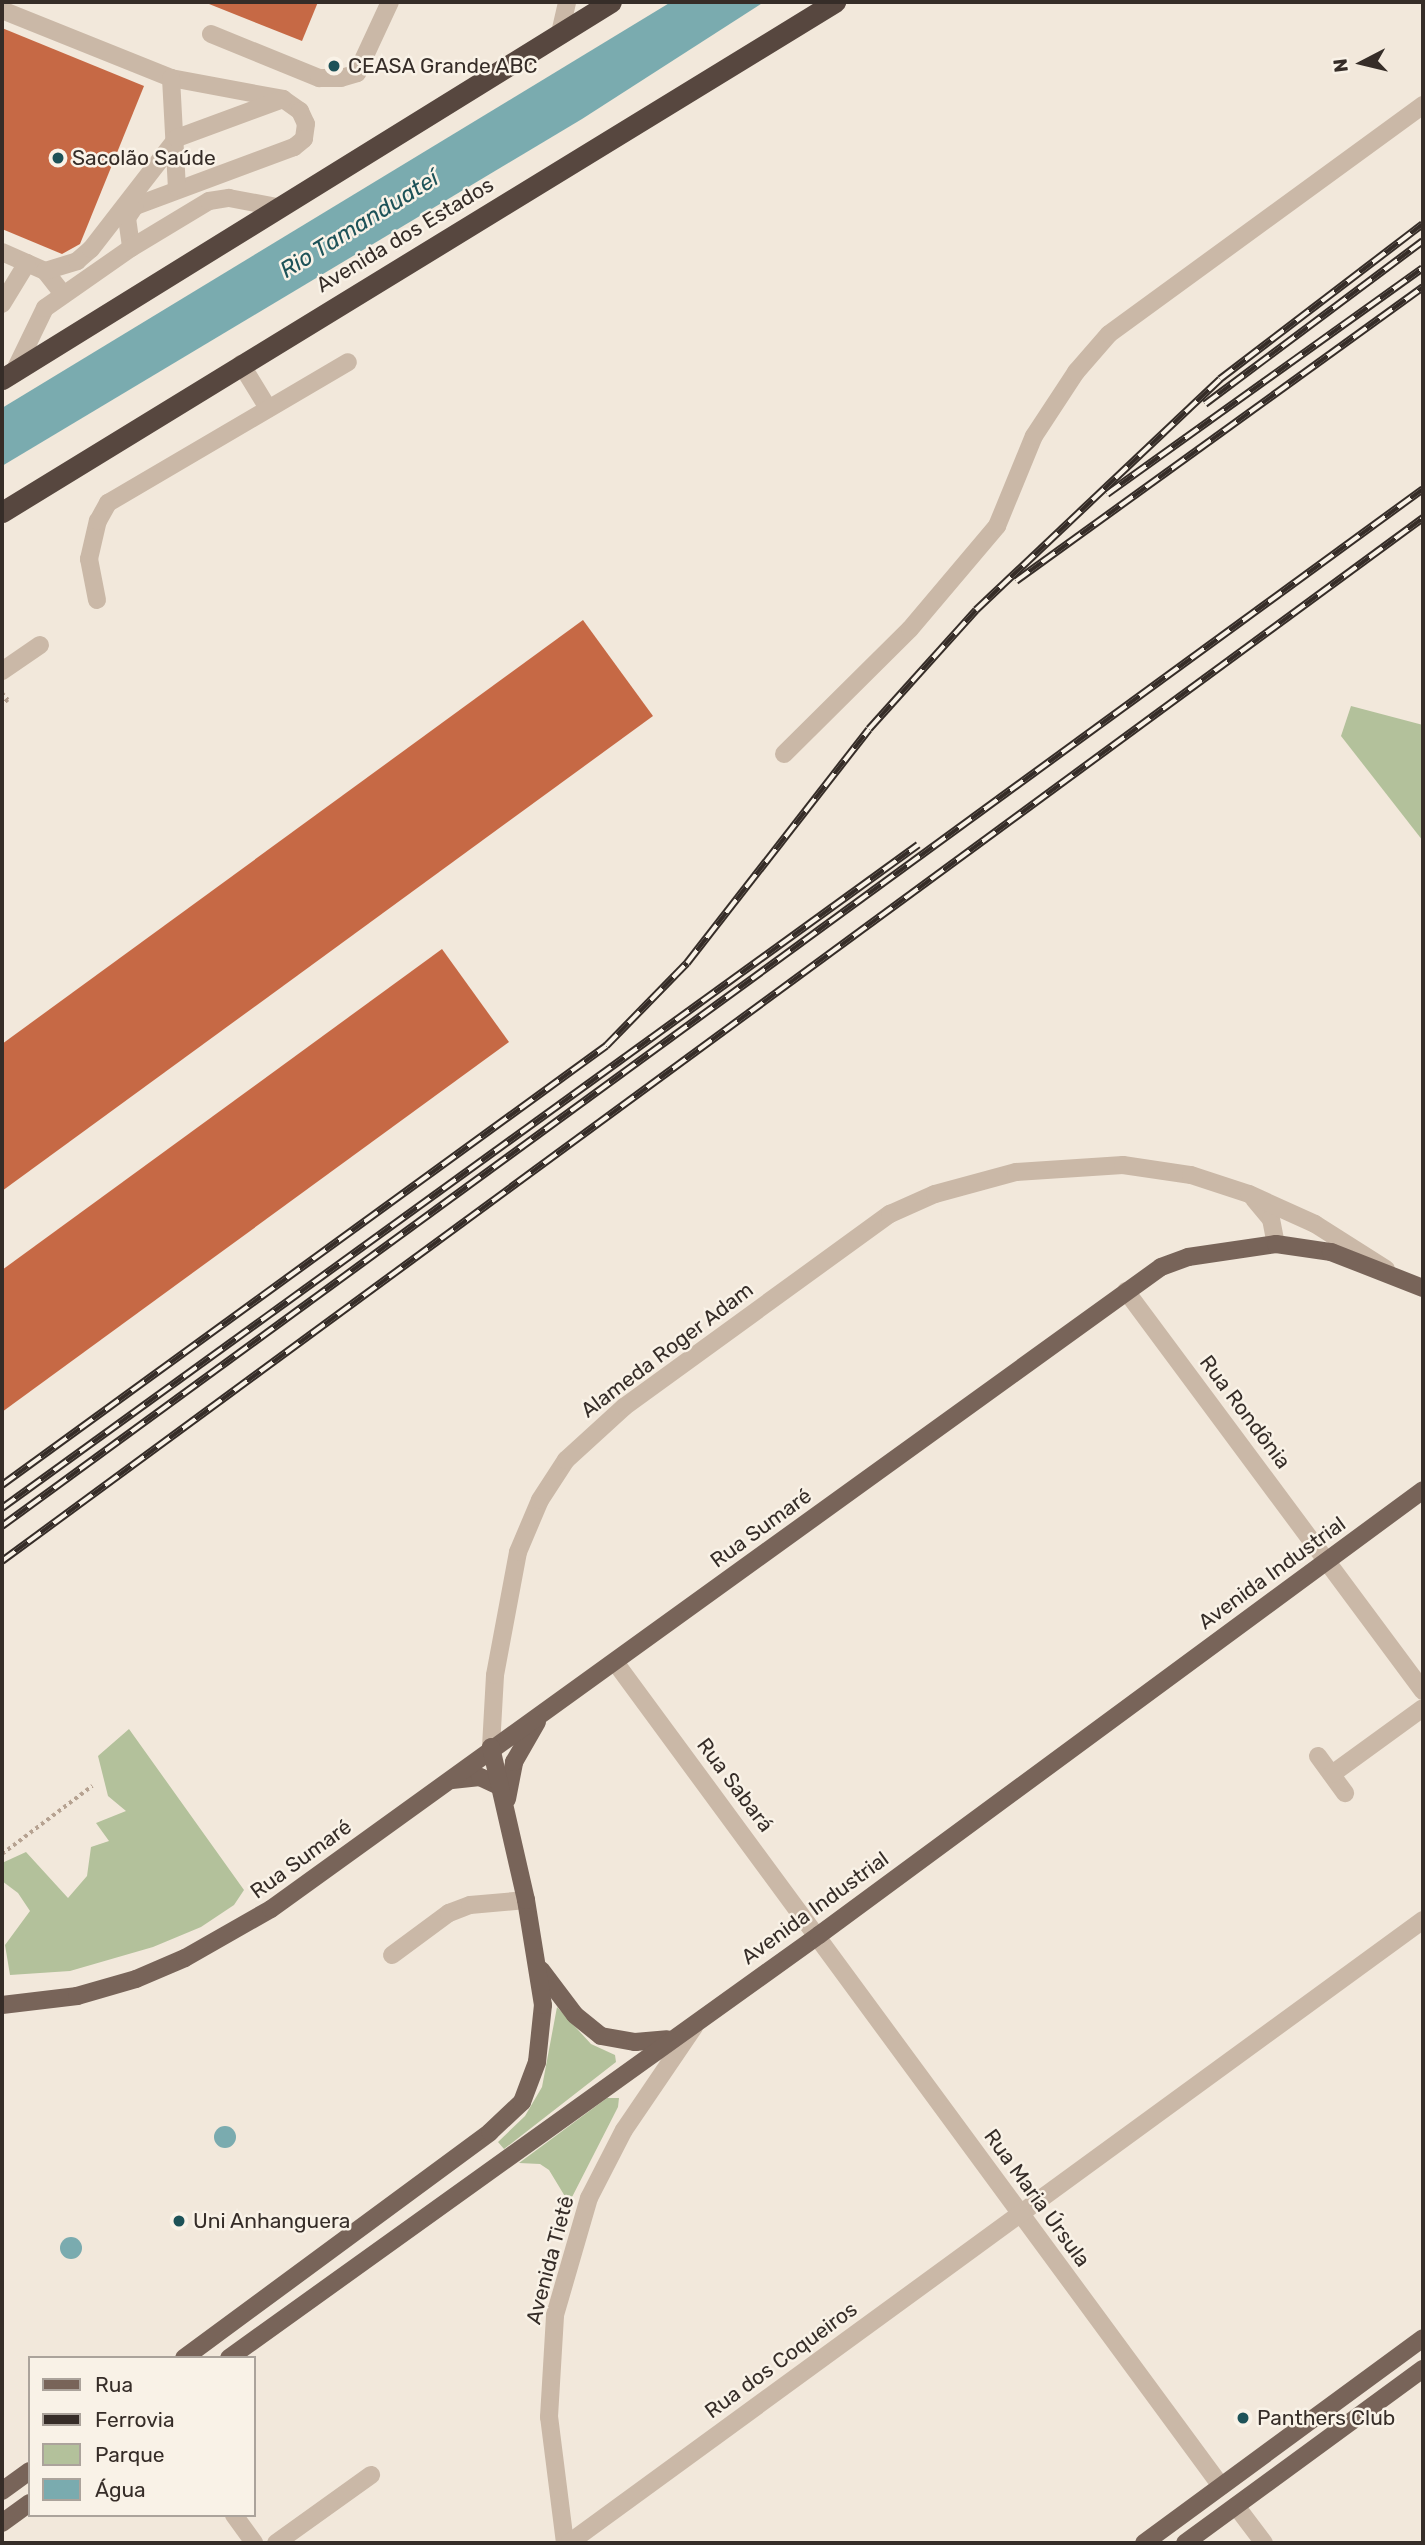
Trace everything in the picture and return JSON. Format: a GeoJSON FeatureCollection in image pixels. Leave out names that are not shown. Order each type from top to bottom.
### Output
{"type":"FeatureCollection","features":[{"type":"Feature","properties":{"kind":"highway"},"geometry":{"type":"LineString","coordinates":[[9,374],[611,2]]}},
{"type":"Feature","properties":{"kind":"highway","name":"Avenida dos Estados"},"geometry":{"type":"LineString","coordinates":[[2,512],[835,2]]}},
{"type":"Feature","properties":{"kind":"main road","name":"Rua Sumaré"},"geometry":{"type":"LineString","coordinates":[[2,2004],[78,1996],[158,1970],[271,1909],[449,1781],[491,1747],[543,1714],[1126,1291],[1180,1259],[1276,1244],[1331,1252],[1390,1271],[1423,1288]]}},
{"type":"Feature","properties":{"kind":"main road","name":"Avenida Industrial"},"geometry":{"type":"LineString","coordinates":[[232,2356],[818,1935],[1423,1490]]}},
{"type":"Feature","properties":{"kind":"main road"},"geometry":{"type":"LineString","coordinates":[[506,1806],[514,1762],[543,1714]]}},
{"type":"Feature","properties":{"kind":"main road","name":"Alameda Roger Adam"},"geometry":{"type":"LineString","coordinates":[[187,2356],[490,2132],[522,2102],[537,2062],[543,2005],[539,1967],[526,1900],[491,1747]]}},
{"type":"Feature","properties":{"kind":"main road"},"geometry":{"type":"LineString","coordinates":[[449,1781],[480,1777],[501,1787]]}},
{"type":"Feature","properties":{"kind":"main road","name":"Alameda Roger Adam"},"geometry":{"type":"LineString","coordinates":[[539,1967],[575,2015],[601,2036],[635,2042],[671,2038]]}},
{"type":"Feature","properties":{"kind":"main road"},"geometry":{"type":"LineString","coordinates":[[1144,2543],[1423,2338]]}},
{"type":"Feature","properties":{"kind":"main road"},"geometry":{"type":"LineString","coordinates":[[1185,2543],[1423,2369]]}},
{"type":"Feature","properties":{"kind":"main road"},"geometry":{"type":"LineString","coordinates":[[2,2491],[28,2472]]}},
{"type":"Feature","properties":{"kind":"main road"},"geometry":{"type":"LineString","coordinates":[[2,2523],[28,2504]]}},
{"type":"Feature","properties":{"kind":"street"},"geometry":{"type":"LineString","coordinates":[[211,34],[319,78],[341,78],[357,73],[390,2]]}},
{"type":"Feature","properties":{"kind":"street"},"geometry":{"type":"LineString","coordinates":[[560,33],[567,2]]}},
{"type":"Feature","properties":{"kind":"street"},"geometry":{"type":"LineString","coordinates":[[2,10],[171,78],[283,99],[300,111],[306,124],[304,139],[294,147],[177,188],[135,206],[128,218],[131,248]]}},
{"type":"Feature","properties":{"kind":"street"},"geometry":{"type":"LineString","coordinates":[[171,78],[177,138],[177,188]]}},
{"type":"Feature","properties":{"kind":"street"},"geometry":{"type":"LineString","coordinates":[[45,271],[77,261],[90,249],[177,138],[283,99]]}},
{"type":"Feature","properties":{"kind":"street"},"geometry":{"type":"LineString","coordinates":[[784,754],[910,629],[982,545],[1007,507],[1045,418],[1076,372],[1109,334],[1423,105]]}},
{"type":"Feature","properties":{"kind":"street"},"geometry":{"type":"LineString","coordinates":[[9,374],[32,327],[62,293],[131,248],[209,201],[229,198],[277,206]]}},
{"type":"Feature","properties":{"kind":"street"},"geometry":{"type":"LineString","coordinates":[[2,252],[45,271],[62,293]]}},
{"type":"Feature","properties":{"kind":"street"},"geometry":{"type":"LineString","coordinates":[[2,304],[26,263]]}},
{"type":"Feature","properties":{"kind":"street"},"geometry":{"type":"LineString","coordinates":[[97,600],[89,559],[98,521],[108,503],[348,362]]}},
{"type":"Feature","properties":{"kind":"street"},"geometry":{"type":"LineString","coordinates":[[242,364],[268,408]]}},
{"type":"Feature","properties":{"kind":"street"},"geometry":{"type":"LineString","coordinates":[[2,671],[40,645]]}},
{"type":"Feature","properties":{"kind":"street","name":"Alameda Roger Adam"},"geometry":{"type":"LineString","coordinates":[[491,1747],[495,1675],[518,1552],[540,1500],[566,1460],[624,1407],[890,1214],[935,1194],[1016,1171],[1123,1165],[1191,1175],[1249,1194],[1315,1224],[1390,1271]]}},
{"type":"Feature","properties":{"kind":"street"},"geometry":{"type":"LineString","coordinates":[[1249,1194],[1271,1219],[1276,1244]]}},
{"type":"Feature","properties":{"kind":"street","name":"Rua Rondônia"},"geometry":{"type":"LineString","coordinates":[[1126,1291],[1423,1691]]}},
{"type":"Feature","properties":{"kind":"street","name":"Rua Sabará"},"geometry":{"type":"LineString","coordinates":[[615,1662],[818,1935]]}},
{"type":"Feature","properties":{"kind":"street"},"geometry":{"type":"LineString","coordinates":[[1332,1774],[1423,1708]]}},
{"type":"Feature","properties":{"kind":"street"},"geometry":{"type":"LineString","coordinates":[[1318,1755],[1345,1793]]}},
{"type":"Feature","properties":{"kind":"street"},"geometry":{"type":"LineString","coordinates":[[392,1955],[449,1913],[470,1905],[526,1900]]}},
{"type":"Feature","properties":{"kind":"street","name":"Rua dos Coqueiros"},"geometry":{"type":"LineString","coordinates":[[567,2543],[1423,1920]]}},
{"type":"Feature","properties":{"kind":"street","name":"Rua Maria Úrsula"},"geometry":{"type":"LineString","coordinates":[[818,1935],[1019,2214],[1222,2486]]}},
{"type":"Feature","properties":{"kind":"street","name":"Avenida Tietê"},"geometry":{"type":"LineString","coordinates":[[567,2543],[549,2417],[558,2302],[589,2198],[606,2162],[700,2018]]}},
{"type":"Feature","properties":{"kind":"street"},"geometry":{"type":"LineString","coordinates":[[276,2543],[370,2475]]}},
{"type":"Feature","properties":{"kind":"street"},"geometry":{"type":"LineString","coordinates":[[1236,2506],[1264,2543]]}},
{"type":"Feature","properties":{"kind":"street"},"geometry":{"type":"LineString","coordinates":[[235,2517],[254,2543]]}},
{"type":"Feature","properties":{"kind":"path"},"geometry":{"type":"LineString","coordinates":[[2,693],[8,700],[2,705]]}},
{"type":"Feature","properties":{"kind":"path"},"geometry":{"type":"LineString","coordinates":[[2,1854],[92,1786]]}},
{"type":"Feature","properties":{"kind":"green space"},"geometry":{"type":"Polygon","coordinates":[[[1351,706],[1423,725],[1423,841],[1341,736],[1351,706]]]}},
{"type":"Feature","properties":{"kind":"green space"},"geometry":{"type":"Polygon","coordinates":[[[129,1729],[244,1890],[234,1905],[201,1927],[153,1947],[70,1971],[10,1975],[5,1945],[30,1911],[18,1893],[2,1881],[2,1863],[26,1852],[68,1898],[87,1876],[91,1847],[109,1841],[96,1823],[126,1811],[108,1796],[98,1756],[129,1729]]]}},
{"type":"Feature","properties":{"kind":"green space"},"geometry":{"type":"Polygon","coordinates":[[[557,2007],[591,2044],[615,2055],[616,2062],[504,2149],[498,2142],[525,2116],[542,2087],[557,2007]]]}},
{"type":"Feature","properties":{"kind":"green space"},"geometry":{"type":"Polygon","coordinates":[[[607,2098],[619,2098],[618,2107],[569,2203],[549,2170],[540,2164],[519,2163],[607,2098]]]}},
{"type":"Feature","properties":{"kind":"water","name":"Rio Tamanduateí"},"geometry":{"type":"Polygon","coordinates":[[[671,2],[764,2],[582,119],[2,466],[2,408],[671,2]]]}},
{"type":"Feature","properties":{"kind":"water"},"geometry":{"type":"Polygon","coordinates":[[[221,2126],[229,2126],[236,2133],[236,2141],[229,2148],[221,2148],[214,2141],[214,2133],[221,2126]]]}},
{"type":"Feature","properties":{"kind":"water"},"geometry":{"type":"Polygon","coordinates":[[[71,2237],[79,2240],[82,2248],[79,2256],[71,2259],[63,2256],[60,2248],[63,2240],[71,2237]]]}},
{"type":"Feature","properties":{"kind":"building"},"geometry":{"type":"Polygon","coordinates":[[[204,2],[318,2],[302,41],[204,2]]]}},
{"type":"Feature","properties":{"kind":"building","name":"Sacolão Saúde"},"geometry":{"type":"Polygon","coordinates":[[[2,28],[144,86],[80,244],[62,254],[2,229],[2,28]]]}},
{"type":"Feature","properties":{"kind":"building"},"geometry":{"type":"Polygon","coordinates":[[[583,620],[653,716],[2,1191],[2,1044],[583,620]]]}},
{"type":"Feature","properties":{"kind":"building"},"geometry":{"type":"Polygon","coordinates":[[[442,949],[509,1042],[2,1412],[2,1270],[442,949]]]}},
{"type":"Feature","properties":{"kind":"railway"},"geometry":{"type":"LineString","coordinates":[[2,1485],[606,1046],[687,963],[869,729],[976,610],[1220,379],[1423,224]]}},
{"type":"Feature","properties":{"kind":"railway"},"geometry":{"type":"LineString","coordinates":[[1205,404],[1423,241]]}},
{"type":"Feature","properties":{"kind":"railway"},"geometry":{"type":"LineString","coordinates":[[1107,494],[1423,268]]}},
{"type":"Feature","properties":{"kind":"railway"},"geometry":{"type":"LineString","coordinates":[[1016,581],[1423,287]]}},
{"type":"Feature","properties":{"kind":"railway"},"geometry":{"type":"LineString","coordinates":[[2,1526],[1423,489]]}},
{"type":"Feature","properties":{"kind":"railway"},"geometry":{"type":"LineString","coordinates":[[2,1561],[1423,518]]}},
{"type":"Feature","properties":{"kind":"railway"},"geometry":{"type":"LineString","coordinates":[[2,1508],[918,845]]}},
{"type":"Feature","properties":{"kind":"place","name":"CEASA Grande ABC"},"geometry":{"type":"Point","coordinates":[334,66]}},
{"type":"Feature","properties":{"kind":"place","name":"Sacolão Saúde"},"geometry":{"type":"Point","coordinates":[58,158]}},
{"type":"Feature","properties":{"kind":"place","name":"Uni Anhanguera"},"geometry":{"type":"Point","coordinates":[179,2221]}},
{"type":"Feature","properties":{"kind":"place","name":"Panthers Club"},"geometry":{"type":"Point","coordinates":[1243,2418]}}]}
